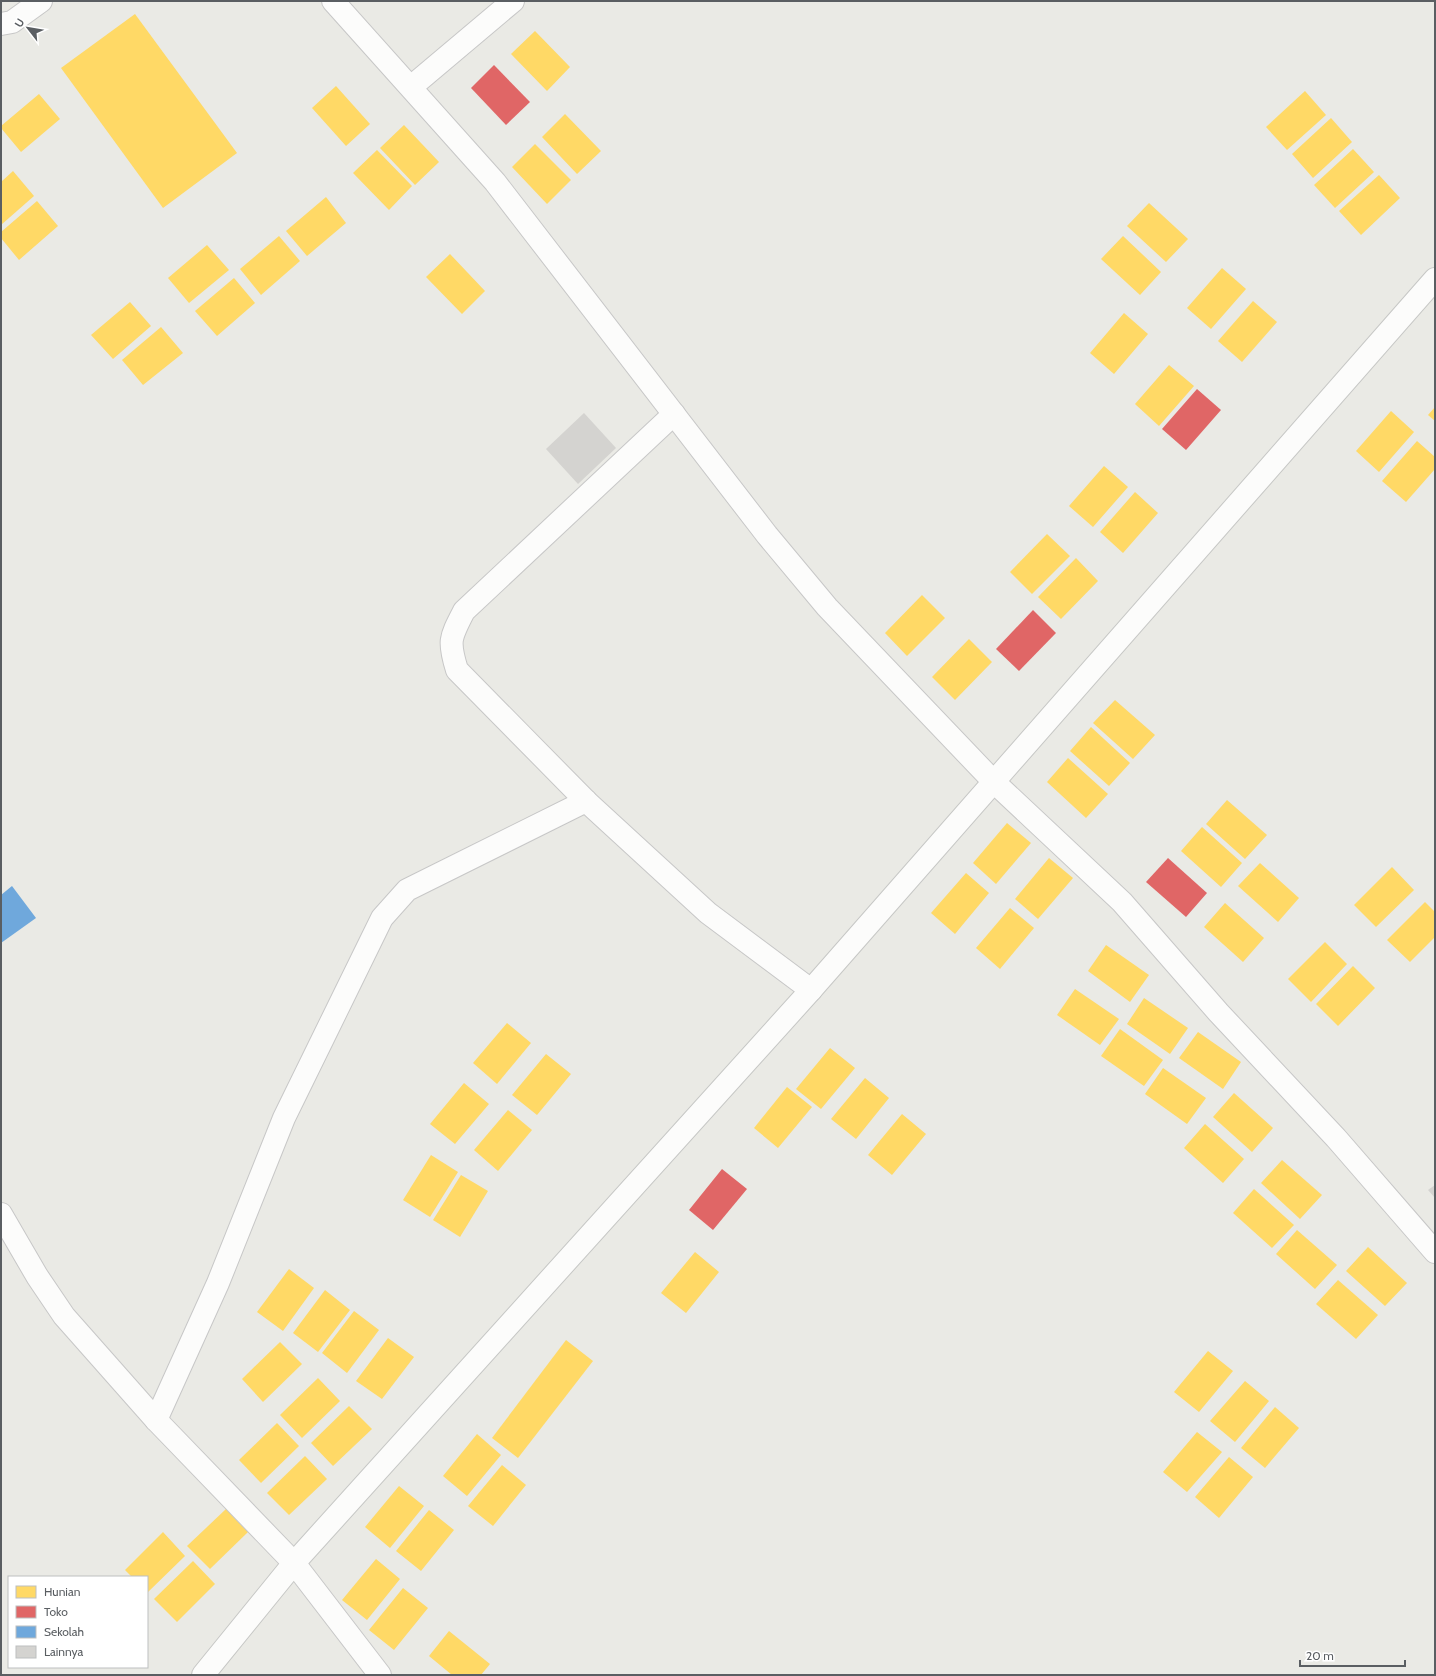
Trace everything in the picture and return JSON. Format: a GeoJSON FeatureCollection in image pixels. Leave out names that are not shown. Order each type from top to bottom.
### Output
{"type":"FeatureCollection","features":[{"type":"Feature","properties":{"kind":"street"},"geometry":{"type":"LineString","coordinates":[[1,24],[12,22],[41,1]]}},
{"type":"Feature","properties":{"kind":"street"},"geometry":{"type":"LineString","coordinates":[[333,1],[495,182],[767,535],[826,607],[994,782],[1122,902],[1218,1012],[1336,1138],[1435,1252]]}},
{"type":"Feature","properties":{"kind":"street"},"geometry":{"type":"LineString","coordinates":[[411,87],[513,1]]}},
{"type":"Feature","properties":{"kind":"street"},"geometry":{"type":"LineString","coordinates":[[203,1675],[294,1563],[811,990],[1435,279]]}},
{"type":"Feature","properties":{"kind":"street"},"geometry":{"type":"LineString","coordinates":[[674,414],[464,611],[452,633],[451,651],[457,670],[586,801],[708,913],[811,990]]}},
{"type":"Feature","properties":{"kind":"street"},"geometry":{"type":"LineString","coordinates":[[156,1420],[218,1283],[284,1118],[382,918],[407,890],[586,801]]}},
{"type":"Feature","properties":{"kind":"street"},"geometry":{"type":"LineString","coordinates":[[1,1214],[37,1276],[64,1316],[156,1420],[294,1563],[380,1675]]}},
{"type":"Feature","properties":{"kind":"building: Hunian"},"geometry":{"type":"Polygon","coordinates":[[[135,14],[237,153],[163,208],[61,68],[135,14]]]}},
{"type":"Feature","properties":{"kind":"building: Hunian"},"geometry":{"type":"Polygon","coordinates":[[[535,31],[570,67],[547,91],[511,54],[535,31]]]}},
{"type":"Feature","properties":{"kind":"building: Hunian"},"geometry":{"type":"Polygon","coordinates":[[[336,86],[370,124],[346,146],[312,108],[336,86]]]}},
{"type":"Feature","properties":{"kind":"building: Hunian"},"geometry":{"type":"Polygon","coordinates":[[[1305,91],[1326,115],[1287,150],[1266,127],[1305,91]]]}},
{"type":"Feature","properties":{"kind":"building: Hunian"},"geometry":{"type":"Polygon","coordinates":[[[39,94],[60,119],[21,152],[1,128],[1,126],[39,94]]]}},
{"type":"Feature","properties":{"kind":"building: Hunian"},"geometry":{"type":"Polygon","coordinates":[[[565,114],[601,151],[577,174],[542,137],[565,114]]]}},
{"type":"Feature","properties":{"kind":"building: Hunian"},"geometry":{"type":"Polygon","coordinates":[[[1331,118],[1352,142],[1313,178],[1292,154],[1331,118]]]}},
{"type":"Feature","properties":{"kind":"building: Hunian"},"geometry":{"type":"Polygon","coordinates":[[[404,125],[439,162],[415,185],[380,148],[404,125]]]}},
{"type":"Feature","properties":{"kind":"building: Hunian"},"geometry":{"type":"Polygon","coordinates":[[[535,144],[571,180],[547,204],[512,167],[535,144]]]}},
{"type":"Feature","properties":{"kind":"building: Hunian"},"geometry":{"type":"Polygon","coordinates":[[[1353,149],[1374,172],[1335,208],[1314,185],[1353,149]]]}},
{"type":"Feature","properties":{"kind":"building: Hunian"},"geometry":{"type":"Polygon","coordinates":[[[377,150],[412,186],[389,210],[353,173],[377,150]]]}},
{"type":"Feature","properties":{"kind":"building: Hunian"},"geometry":{"type":"Polygon","coordinates":[[[13,171],[34,196],[1,225],[1,182],[13,171]]]}},
{"type":"Feature","properties":{"kind":"building: Hunian"},"geometry":{"type":"Polygon","coordinates":[[[1379,175],[1400,198],[1361,235],[1339,211],[1379,175]]]}},
{"type":"Feature","properties":{"kind":"building: Hunian"},"geometry":{"type":"Polygon","coordinates":[[[326,197],[346,223],[307,256],[286,231],[326,197]]]}},
{"type":"Feature","properties":{"kind":"building: Hunian"},"geometry":{"type":"Polygon","coordinates":[[[37,201],[58,226],[19,260],[1,238],[1,232],[37,201]]]}},
{"type":"Feature","properties":{"kind":"building: Hunian"},"geometry":{"type":"Polygon","coordinates":[[[1149,203],[1188,239],[1166,262],[1127,226],[1149,203]]]}},
{"type":"Feature","properties":{"kind":"building: Hunian"},"geometry":{"type":"Polygon","coordinates":[[[279,236],[300,261],[261,295],[240,269],[279,236]]]}},
{"type":"Feature","properties":{"kind":"building: Hunian"},"geometry":{"type":"Polygon","coordinates":[[[1123,236],[1161,272],[1140,295],[1101,259],[1123,236]]]}},
{"type":"Feature","properties":{"kind":"building: Hunian"},"geometry":{"type":"Polygon","coordinates":[[[207,245],[229,270],[189,303],[168,278],[207,245]]]}},
{"type":"Feature","properties":{"kind":"building: Hunian"},"geometry":{"type":"Polygon","coordinates":[[[450,254],[485,291],[462,314],[426,277],[450,254]]]}},
{"type":"Feature","properties":{"kind":"building: Hunian"},"geometry":{"type":"Polygon","coordinates":[[[1222,268],[1246,289],[1211,329],[1187,308],[1222,268]]]}},
{"type":"Feature","properties":{"kind":"building: Hunian"},"geometry":{"type":"Polygon","coordinates":[[[234,278],[255,303],[217,336],[195,311],[234,278]]]}},
{"type":"Feature","properties":{"kind":"building: Hunian"},"geometry":{"type":"Polygon","coordinates":[[[1253,301],[1277,322],[1242,362],[1218,341],[1253,301]]]}},
{"type":"Feature","properties":{"kind":"building: Hunian"},"geometry":{"type":"Polygon","coordinates":[[[130,302],[151,326],[113,359],[91,335],[130,302]]]}},
{"type":"Feature","properties":{"kind":"building: Hunian"},"geometry":{"type":"Polygon","coordinates":[[[1124,313],[1148,334],[1114,374],[1090,353],[1124,313]]]}},
{"type":"Feature","properties":{"kind":"building: Hunian"},"geometry":{"type":"Polygon","coordinates":[[[161,327],[183,353],[143,385],[122,360],[161,327]]]}},
{"type":"Feature","properties":{"kind":"building: Hunian"},"geometry":{"type":"Polygon","coordinates":[[[1169,365],[1194,386],[1159,426],[1135,404],[1169,365]]]}},
{"type":"Feature","properties":{"kind":"building: Hunian"},"geometry":{"type":"Polygon","coordinates":[[[1435,407],[1435,421],[1428,415],[1435,407]]]}},
{"type":"Feature","properties":{"kind":"building: Hunian"},"geometry":{"type":"Polygon","coordinates":[[[1391,411],[1414,432],[1379,472],[1356,451],[1391,411]]]}},
{"type":"Feature","properties":{"kind":"building: Hunian"},"geometry":{"type":"Polygon","coordinates":[[[1417,441],[1435,457],[1435,469],[1406,502],[1382,481],[1417,441]]]}},
{"type":"Feature","properties":{"kind":"building: Hunian"},"geometry":{"type":"Polygon","coordinates":[[[1104,466],[1128,487],[1093,527],[1069,506],[1104,466]]]}},
{"type":"Feature","properties":{"kind":"building: Hunian"},"geometry":{"type":"Polygon","coordinates":[[[1135,492],[1158,513],[1123,553],[1100,532],[1135,492]]]}},
{"type":"Feature","properties":{"kind":"building: Hunian"},"geometry":{"type":"Polygon","coordinates":[[[1047,534],[1070,556],[1032,594],[1010,572],[1047,534]]]}},
{"type":"Feature","properties":{"kind":"building: Hunian"},"geometry":{"type":"Polygon","coordinates":[[[1076,558],[1098,581],[1061,619],[1038,597],[1076,558]]]}},
{"type":"Feature","properties":{"kind":"building: Hunian"},"geometry":{"type":"Polygon","coordinates":[[[922,595],[945,618],[907,656],[885,633],[922,595]]]}},
{"type":"Feature","properties":{"kind":"building: Hunian"},"geometry":{"type":"Polygon","coordinates":[[[969,639],[992,662],[955,700],[932,677],[969,639]]]}},
{"type":"Feature","properties":{"kind":"building: Hunian"},"geometry":{"type":"Polygon","coordinates":[[[1115,700],[1155,735],[1133,759],[1093,723],[1115,700]]]}},
{"type":"Feature","properties":{"kind":"building: Hunian"},"geometry":{"type":"Polygon","coordinates":[[[1091,727],[1130,763],[1109,786],[1070,751],[1091,727]]]}},
{"type":"Feature","properties":{"kind":"building: Hunian"},"geometry":{"type":"Polygon","coordinates":[[[1068,758],[1108,794],[1086,818],[1047,782],[1068,758]]]}},
{"type":"Feature","properties":{"kind":"building: Hunian"},"geometry":{"type":"Polygon","coordinates":[[[1227,800],[1267,835],[1245,859],[1206,824],[1227,800]]]}},
{"type":"Feature","properties":{"kind":"building: Hunian"},"geometry":{"type":"Polygon","coordinates":[[[1007,823],[1031,843],[996,884],[973,863],[1007,823]]]}},
{"type":"Feature","properties":{"kind":"building: Hunian"},"geometry":{"type":"Polygon","coordinates":[[[1202,827],[1242,863],[1221,887],[1181,851],[1202,827]]]}},
{"type":"Feature","properties":{"kind":"building: Hunian"},"geometry":{"type":"Polygon","coordinates":[[[1049,858],[1073,878],[1038,919],[1015,899],[1049,858]]]}},
{"type":"Feature","properties":{"kind":"building: Hunian"},"geometry":{"type":"Polygon","coordinates":[[[1260,863],[1299,898],[1278,922],[1238,886],[1260,863]]]}},
{"type":"Feature","properties":{"kind":"building: Hunian"},"geometry":{"type":"Polygon","coordinates":[[[1392,867],[1414,890],[1376,927],[1354,905],[1392,867]]]}},
{"type":"Feature","properties":{"kind":"building: Hunian"},"geometry":{"type":"Polygon","coordinates":[[[966,873],[989,893],[955,934],[931,913],[966,873]]]}},
{"type":"Feature","properties":{"kind":"building: Hunian"},"geometry":{"type":"Polygon","coordinates":[[[1425,902],[1435,912],[1435,937],[1410,962],[1387,940],[1425,902]]]}},
{"type":"Feature","properties":{"kind":"building: Hunian"},"geometry":{"type":"Polygon","coordinates":[[[1225,903],[1264,938],[1243,962],[1204,927],[1225,903]]]}},
{"type":"Feature","properties":{"kind":"building: Hunian"},"geometry":{"type":"Polygon","coordinates":[[[1010,908],[1034,928],[1000,969],[976,948],[1010,908]]]}},
{"type":"Feature","properties":{"kind":"building: Hunian"},"geometry":{"type":"Polygon","coordinates":[[[1325,942],[1347,964],[1311,1002],[1288,979],[1325,942]]]}},
{"type":"Feature","properties":{"kind":"building: Hunian"},"geometry":{"type":"Polygon","coordinates":[[[1106,945],[1149,975],[1130,1002],[1088,971],[1106,945]]]}},
{"type":"Feature","properties":{"kind":"building: Hunian"},"geometry":{"type":"Polygon","coordinates":[[[1353,966],[1375,988],[1338,1026],[1316,1004],[1353,966]]]}},
{"type":"Feature","properties":{"kind":"building: Hunian"},"geometry":{"type":"Polygon","coordinates":[[[1075,989],[1119,1019],[1100,1045],[1057,1015],[1075,989]]]}},
{"type":"Feature","properties":{"kind":"building: Hunian"},"geometry":{"type":"Polygon","coordinates":[[[1144,998],[1188,1028],[1170,1054],[1127,1024],[1144,998]]]}},
{"type":"Feature","properties":{"kind":"building: Hunian"},"geometry":{"type":"Polygon","coordinates":[[[507,1023],[531,1043],[497,1084],[473,1063],[507,1023]]]}},
{"type":"Feature","properties":{"kind":"building: Hunian"},"geometry":{"type":"Polygon","coordinates":[[[1120,1029],[1163,1060],[1144,1086],[1101,1056],[1120,1029]]]}},
{"type":"Feature","properties":{"kind":"building: Hunian"},"geometry":{"type":"Polygon","coordinates":[[[1198,1032],[1241,1062],[1223,1089],[1179,1058],[1198,1032]]]}},
{"type":"Feature","properties":{"kind":"building: Hunian"},"geometry":{"type":"Polygon","coordinates":[[[830,1048],[855,1068],[821,1109],[796,1089],[830,1048]]]}},
{"type":"Feature","properties":{"kind":"building: Hunian"},"geometry":{"type":"Polygon","coordinates":[[[546,1054],[571,1074],[537,1115],[512,1095],[546,1054]]]}},
{"type":"Feature","properties":{"kind":"building: Hunian"},"geometry":{"type":"Polygon","coordinates":[[[1163,1068],[1206,1098],[1187,1124],[1145,1094],[1163,1068]]]}},
{"type":"Feature","properties":{"kind":"building: Hunian"},"geometry":{"type":"Polygon","coordinates":[[[865,1078],[889,1098],[856,1139],[831,1119],[865,1078]]]}},
{"type":"Feature","properties":{"kind":"building: Hunian"},"geometry":{"type":"Polygon","coordinates":[[[464,1083],[489,1104],[455,1144],[430,1124],[464,1083]]]}},
{"type":"Feature","properties":{"kind":"building: Hunian"},"geometry":{"type":"Polygon","coordinates":[[[787,1087],[812,1107],[778,1148],[754,1128],[787,1087]]]}},
{"type":"Feature","properties":{"kind":"building: Hunian"},"geometry":{"type":"Polygon","coordinates":[[[1234,1093],[1273,1128],[1252,1152],[1213,1117],[1234,1093]]]}},
{"type":"Feature","properties":{"kind":"building: Hunian"},"geometry":{"type":"Polygon","coordinates":[[[508,1110],[532,1130],[498,1171],[474,1150],[508,1110]]]}},
{"type":"Feature","properties":{"kind":"building: Hunian"},"geometry":{"type":"Polygon","coordinates":[[[902,1114],[926,1134],[892,1175],[868,1155],[902,1114]]]}},
{"type":"Feature","properties":{"kind":"building: Hunian"},"geometry":{"type":"Polygon","coordinates":[[[1205,1124],[1244,1159],[1223,1183],[1184,1148],[1205,1124]]]}},
{"type":"Feature","properties":{"kind":"building: Hunian"},"geometry":{"type":"Polygon","coordinates":[[[431,1155],[458,1172],[430,1217],[403,1200],[431,1155]]]}},
{"type":"Feature","properties":{"kind":"building: Hunian"},"geometry":{"type":"Polygon","coordinates":[[[1282,1160],[1322,1195],[1300,1219],[1261,1183],[1282,1160]]]}},
{"type":"Feature","properties":{"kind":"building: Hunian"},"geometry":{"type":"Polygon","coordinates":[[[461,1175],[488,1191],[460,1237],[433,1220],[461,1175]]]}},
{"type":"Feature","properties":{"kind":"building: Hunian"},"geometry":{"type":"Polygon","coordinates":[[[1254,1189],[1294,1225],[1272,1248],[1233,1213],[1254,1189]]]}},
{"type":"Feature","properties":{"kind":"building: Hunian"},"geometry":{"type":"Polygon","coordinates":[[[1297,1230],[1337,1265],[1315,1289],[1276,1254],[1297,1230]]]}},
{"type":"Feature","properties":{"kind":"building: Hunian"},"geometry":{"type":"Polygon","coordinates":[[[1368,1247],[1407,1283],[1385,1306],[1346,1271],[1368,1247]]]}},
{"type":"Feature","properties":{"kind":"building: Hunian"},"geometry":{"type":"Polygon","coordinates":[[[695,1252],[719,1272],[686,1313],[661,1293],[695,1252]]]}},
{"type":"Feature","properties":{"kind":"building: Hunian"},"geometry":{"type":"Polygon","coordinates":[[[289,1269],[314,1288],[283,1331],[257,1312],[289,1269]]]}},
{"type":"Feature","properties":{"kind":"building: Hunian"},"geometry":{"type":"Polygon","coordinates":[[[1338,1280],[1378,1315],[1356,1339],[1316,1304],[1338,1280]]]}},
{"type":"Feature","properties":{"kind":"building: Hunian"},"geometry":{"type":"Polygon","coordinates":[[[325,1290],[350,1310],[318,1352],[293,1333],[325,1290]]]}},
{"type":"Feature","properties":{"kind":"building: Hunian"},"geometry":{"type":"Polygon","coordinates":[[[354,1311],[379,1330],[347,1373],[322,1353],[354,1311]]]}},
{"type":"Feature","properties":{"kind":"building: Hunian"},"geometry":{"type":"Polygon","coordinates":[[[388,1338],[414,1357],[382,1399],[356,1381],[388,1338]]]}},
{"type":"Feature","properties":{"kind":"building: Hunian"},"geometry":{"type":"Polygon","coordinates":[[[566,1340],[593,1361],[518,1458],[492,1438],[566,1340]]]}},
{"type":"Feature","properties":{"kind":"building: Hunian"},"geometry":{"type":"Polygon","coordinates":[[[280,1342],[302,1364],[263,1402],[242,1379],[280,1342]]]}},
{"type":"Feature","properties":{"kind":"building: Hunian"},"geometry":{"type":"Polygon","coordinates":[[[1208,1351],[1233,1371],[1199,1412],[1174,1392],[1208,1351]]]}},
{"type":"Feature","properties":{"kind":"building: Hunian"},"geometry":{"type":"Polygon","coordinates":[[[318,1378],[340,1401],[302,1438],[280,1415],[318,1378]]]}},
{"type":"Feature","properties":{"kind":"building: Hunian"},"geometry":{"type":"Polygon","coordinates":[[[1245,1381],[1269,1401],[1235,1442],[1210,1421],[1245,1381]]]}},
{"type":"Feature","properties":{"kind":"building: Hunian"},"geometry":{"type":"Polygon","coordinates":[[[349,1406],[372,1429],[333,1466],[311,1443],[349,1406]]]}},
{"type":"Feature","properties":{"kind":"building: Hunian"},"geometry":{"type":"Polygon","coordinates":[[[1275,1407],[1299,1428],[1265,1468],[1241,1448],[1275,1407]]]}},
{"type":"Feature","properties":{"kind":"building: Hunian"},"geometry":{"type":"Polygon","coordinates":[[[277,1423],[299,1446],[261,1483],[239,1460],[277,1423]]]}},
{"type":"Feature","properties":{"kind":"building: Hunian"},"geometry":{"type":"Polygon","coordinates":[[[1197,1432],[1222,1452],[1187,1492],[1163,1472],[1197,1432]]]}},
{"type":"Feature","properties":{"kind":"building: Hunian"},"geometry":{"type":"Polygon","coordinates":[[[477,1434],[501,1455],[467,1496],[443,1476],[477,1434]]]}},
{"type":"Feature","properties":{"kind":"building: Hunian"},"geometry":{"type":"Polygon","coordinates":[[[305,1456],[327,1479],[289,1515],[267,1493],[305,1456]]]}},
{"type":"Feature","properties":{"kind":"building: Hunian"},"geometry":{"type":"Polygon","coordinates":[[[1229,1457],[1253,1477],[1219,1518],[1195,1497],[1229,1457]]]}},
{"type":"Feature","properties":{"kind":"building: Hunian"},"geometry":{"type":"Polygon","coordinates":[[[502,1465],[526,1485],[493,1526],[468,1506],[502,1465]]]}},
{"type":"Feature","properties":{"kind":"building: Hunian"},"geometry":{"type":"Polygon","coordinates":[[[399,1486],[424,1506],[390,1548],[365,1527],[399,1486]]]}},
{"type":"Feature","properties":{"kind":"building: Hunian"},"geometry":{"type":"Polygon","coordinates":[[[226,1509],[248,1532],[210,1569],[187,1546],[226,1509]]]}},
{"type":"Feature","properties":{"kind":"building: Hunian"},"geometry":{"type":"Polygon","coordinates":[[[429,1510],[454,1530],[421,1571],[396,1551],[429,1510]]]}},
{"type":"Feature","properties":{"kind":"building: Hunian"},"geometry":{"type":"Polygon","coordinates":[[[163,1532],[185,1556],[148,1592],[148,1576],[131,1576],[125,1570],[163,1532]]]}},
{"type":"Feature","properties":{"kind":"building: Hunian"},"geometry":{"type":"Polygon","coordinates":[[[376,1559],[400,1579],[367,1620],[342,1600],[376,1559]]]}},
{"type":"Feature","properties":{"kind":"building: Hunian"},"geometry":{"type":"Polygon","coordinates":[[[193,1561],[215,1584],[177,1622],[154,1599],[193,1561]]]}},
{"type":"Feature","properties":{"kind":"building: Hunian"},"geometry":{"type":"Polygon","coordinates":[[[403,1588],[428,1608],[394,1650],[369,1630],[403,1588]]]}},
{"type":"Feature","properties":{"kind":"building: Hunian"},"geometry":{"type":"Polygon","coordinates":[[[449,1631],[490,1664],[481,1675],[452,1675],[429,1656],[449,1631]]]}},
{"type":"Feature","properties":{"kind":"building: Toko"},"geometry":{"type":"Polygon","coordinates":[[[494,65],[530,102],[506,125],[471,88],[494,65]]]}},
{"type":"Feature","properties":{"kind":"building: Toko"},"geometry":{"type":"Polygon","coordinates":[[[1197,389],[1221,410],[1186,450],[1162,429],[1197,389]]]}},
{"type":"Feature","properties":{"kind":"building: Toko"},"geometry":{"type":"Polygon","coordinates":[[[1033,610],[1056,633],[1019,671],[996,649],[1033,610]]]}},
{"type":"Feature","properties":{"kind":"building: Toko"},"geometry":{"type":"Polygon","coordinates":[[[1168,858],[1207,893],[1186,917],[1146,882],[1168,858]]]}},
{"type":"Feature","properties":{"kind":"building: Toko"},"geometry":{"type":"Polygon","coordinates":[[[722,1169],[747,1189],[713,1230],[689,1210],[722,1169]]]}},
{"type":"Feature","properties":{"kind":"building: Sekolah"},"geometry":{"type":"Polygon","coordinates":[[[12,886],[36,918],[1,943],[1,895],[12,886]]]}},
{"type":"Feature","properties":{"kind":"building: Lainnya"},"geometry":{"type":"Polygon","coordinates":[[[584,413],[616,448],[578,484],[546,449],[584,413]]]}},
{"type":"Feature","properties":{"kind":"building: Lainnya"},"geometry":{"type":"Polygon","coordinates":[[[1435,1185],[1435,1198],[1428,1190],[1435,1185]]]}}]}
